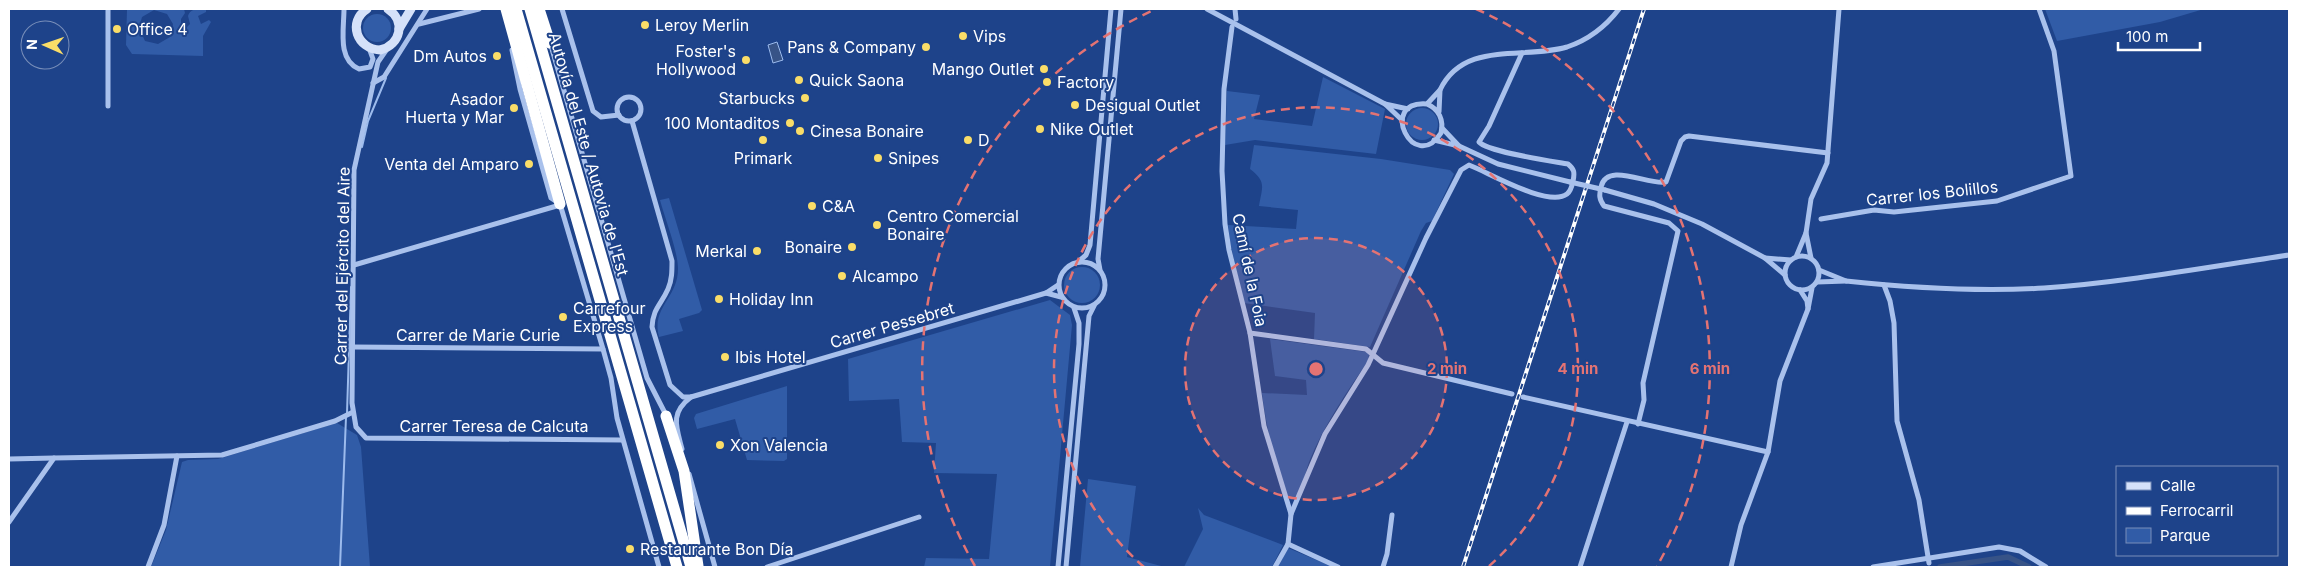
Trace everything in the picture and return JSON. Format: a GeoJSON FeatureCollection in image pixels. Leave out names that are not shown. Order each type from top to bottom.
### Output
{"type":"FeatureCollection","features":[{"type":"Feature","properties":{"kind":"highway"},"geometry":{"type":"LineString","coordinates":[[507,9],[566,203]]}},
{"type":"Feature","properties":{"kind":"highway","name":"Autovía del Este / Autovia de l'Est"},"geometry":{"type":"LineString","coordinates":[[516,9],[566,203],[677,567]]}},
{"type":"Feature","properties":{"kind":"highway","name":"Autovía del Este / Autovia de l'Est"},"geometry":{"type":"LineString","coordinates":[[530,9],[691,567]]}},
{"type":"Feature","properties":{"kind":"highway"},"geometry":{"type":"LineString","coordinates":[[539,9],[550,43]]}},
{"type":"Feature","properties":{"kind":"highway"},"geometry":{"type":"LineString","coordinates":[[666,416],[684,471],[698,567]]}},
{"type":"Feature","properties":{"kind":"main road"},"geometry":{"type":"LineString","coordinates":[[362,11],[356,28],[356,34],[359,40],[372,49],[389,46],[398,36],[399,24],[391,11],[405,9]]}},
{"type":"Feature","properties":{"kind":"main road"},"geometry":{"type":"LineString","coordinates":[[399,30],[411,9]]}},
{"type":"Feature","properties":{"kind":"street"},"geometry":{"type":"LineString","coordinates":[[108,9],[108,106]]}},
{"type":"Feature","properties":{"kind":"street"},"geometry":{"type":"LineString","coordinates":[[344,9],[344,47],[347,60],[360,70],[370,67],[372,49]]}},
{"type":"Feature","properties":{"kind":"street"},"geometry":{"type":"LineString","coordinates":[[373,83],[384,77],[427,9]]}},
{"type":"Feature","properties":{"kind":"street"},"geometry":{"type":"LineString","coordinates":[[419,24],[479,9]]}},
{"type":"Feature","properties":{"kind":"street"},"geometry":{"type":"LineString","coordinates":[[501,9],[520,89],[551,198],[566,203]]}},
{"type":"Feature","properties":{"kind":"street"},"geometry":{"type":"LineString","coordinates":[[543,9],[550,43],[647,378],[681,445]]}},
{"type":"Feature","properties":{"kind":"street"},"geometry":{"type":"LineString","coordinates":[[562,9],[592,111],[600,117],[619,115]]}},
{"type":"Feature","properties":{"kind":"street"},"geometry":{"type":"LineString","coordinates":[[1061,297],[1058,285],[1063,271],[1086,255],[1090,245],[1111,9]]}},
{"type":"Feature","properties":{"kind":"street"},"geometry":{"type":"LineString","coordinates":[[1066,567],[1089,316],[1105,289],[1098,259],[1121,9]]}},
{"type":"Feature","properties":{"kind":"street"},"geometry":{"type":"LineString","coordinates":[[1207,9],[1385,104],[1402,120]]}},
{"type":"Feature","properties":{"kind":"street"},"geometry":{"type":"LineString","coordinates":[[1235,9],[1236,19]]}},
{"type":"Feature","properties":{"kind":"street"},"geometry":{"type":"LineString","coordinates":[[1427,104],[1440,90],[1449,75],[1462,63],[1485,55],[1550,50],[1584,40],[1599,30],[1619,9]]}},
{"type":"Feature","properties":{"kind":"street"},"geometry":{"type":"LineString","coordinates":[[1785,275],[1786,269],[1794,258],[1806,233],[1811,199],[1826,167],[1838,9]]}},
{"type":"Feature","properties":{"kind":"street","name":"Carrer los Bolillos"},"geometry":{"type":"LineString","coordinates":[[1821,219],[1874,210],[1894,212],[1997,201],[2071,176],[2054,51],[2039,9]]}},
{"type":"Feature","properties":{"kind":"street","name":"Camí de la Foia"},"geometry":{"type":"LineString","coordinates":[[1232,27],[1224,88],[1222,187],[1229,250],[1250,333],[1264,426],[1291,514]]}},
{"type":"Feature","properties":{"kind":"street"},"geometry":{"type":"LineString","coordinates":[[378,62],[389,46]]}},
{"type":"Feature","properties":{"kind":"street"},"geometry":{"type":"LineString","coordinates":[[372,49],[378,62]]}},
{"type":"Feature","properties":{"kind":"street"},"geometry":{"type":"LineString","coordinates":[[1275,567],[1288,544],[1291,514],[1325,434],[1374,354],[1426,238],[1461,170],[1465,166],[1473,167],[1505,183],[1536,194],[1556,198],[1565,196],[1571,190],[1574,175],[1573,169],[1568,164],[1496,150],[1479,142],[1489,126],[1522,53]]}},
{"type":"Feature","properties":{"kind":"street","name":"Carrer del Ejército del Aire"},"geometry":{"type":"LineString","coordinates":[[366,438],[356,427],[353,412],[354,170],[378,62]]}},
{"type":"Feature","properties":{"kind":"street"},"geometry":{"type":"LineString","coordinates":[[1440,90],[1438,112],[1442,128],[1459,146]]}},
{"type":"Feature","properties":{"kind":"street"},"geometry":{"type":"LineString","coordinates":[[633,98],[640,103],[641,110],[638,117],[632,121],[624,120],[619,115],[617,107],[621,100],[633,98]]}},
{"type":"Feature","properties":{"kind":"street"},"geometry":{"type":"LineString","coordinates":[[1385,104],[1408,109]]}},
{"type":"Feature","properties":{"kind":"street"},"geometry":{"type":"LineString","coordinates":[[1438,112],[1427,104],[1415,105],[1408,109],[1402,120],[1403,132],[1411,142],[1423,145],[1434,140],[1442,128]]}},
{"type":"Feature","properties":{"kind":"street"},"geometry":{"type":"LineString","coordinates":[[632,121],[672,261],[672,276],[668,290],[652,316],[652,327],[670,385],[683,397],[691,397]]}},
{"type":"Feature","properties":{"kind":"street"},"geometry":{"type":"LineString","coordinates":[[1638,424],[1644,400],[1643,383],[1678,231],[1669,223],[1604,206],[1599,195],[1602,182],[1606,178],[1620,175],[1666,182],[1681,141],[1684,137],[1689,136],[1828,153]]}},
{"type":"Feature","properties":{"kind":"street"},"geometry":{"type":"LineString","coordinates":[[1434,140],[1459,146],[1498,164],[1640,199],[1681,215],[1765,258],[1785,275],[1790,285],[1800,290],[1807,301],[1808,309]]}},
{"type":"Feature","properties":{"kind":"street"},"geometry":{"type":"LineString","coordinates":[[354,265],[566,203]]}},
{"type":"Feature","properties":{"kind":"street"},"geometry":{"type":"LineString","coordinates":[[566,203],[611,378],[616,418],[659,567]]}},
{"type":"Feature","properties":{"kind":"street"},"geometry":{"type":"LineString","coordinates":[[1806,233],[1811,258],[1819,270],[1846,281]]}},
{"type":"Feature","properties":{"kind":"street"},"geometry":{"type":"LineString","coordinates":[[1817,282],[1846,281],[1966,289],[2043,288],[2116,280],[2289,255]]}},
{"type":"Feature","properties":{"kind":"street"},"geometry":{"type":"LineString","coordinates":[[1765,258],[1811,258]]}},
{"type":"Feature","properties":{"kind":"street"},"geometry":{"type":"LineString","coordinates":[[1078,262],[1094,265],[1100,270]]}},
{"type":"Feature","properties":{"kind":"street"},"geometry":{"type":"LineString","coordinates":[[1800,290],[1812,287],[1817,282],[1819,270]]}},
{"type":"Feature","properties":{"kind":"street","name":"Carrer Pessebret"},"geometry":{"type":"LineString","coordinates":[[691,397],[1046,293],[1058,285]]}},
{"type":"Feature","properties":{"kind":"street"},"geometry":{"type":"LineString","coordinates":[[1884,285],[1890,301],[1894,323],[1897,421],[1919,500],[1930,560]]}},
{"type":"Feature","properties":{"kind":"street"},"geometry":{"type":"LineString","coordinates":[[1731,567],[1741,525],[1768,452],[1780,381],[1808,309],[1812,287]]}},
{"type":"Feature","properties":{"kind":"street"},"geometry":{"type":"LineString","coordinates":[[1046,293],[1061,297],[1074,308],[1080,323],[1058,567]]}},
{"type":"Feature","properties":{"kind":"street"},"geometry":{"type":"LineString","coordinates":[[1074,308],[1081,309],[1094,306]]}},
{"type":"Feature","properties":{"kind":"street"},"geometry":{"type":"LineString","coordinates":[[1250,333],[1366,349],[1383,363],[1512,394]]}},
{"type":"Feature","properties":{"kind":"street","name":"Carrer de Marie Curie"},"geometry":{"type":"LineString","coordinates":[[353,347],[603,349]]}},
{"type":"Feature","properties":{"kind":"street"},"geometry":{"type":"LineString","coordinates":[[691,397],[679,406],[675,418],[716,567]]}},
{"type":"Feature","properties":{"kind":"street"},"geometry":{"type":"LineString","coordinates":[[1523,397],[1627,422],[1768,452]]}},
{"type":"Feature","properties":{"kind":"street"},"geometry":{"type":"LineString","coordinates":[[9,459],[222,455],[335,421],[353,412]]}},
{"type":"Feature","properties":{"kind":"street"},"geometry":{"type":"LineString","coordinates":[[1580,567],[1627,422]]}},
{"type":"Feature","properties":{"kind":"street","name":"Carrer Teresa de Calcuta"},"geometry":{"type":"LineString","coordinates":[[366,438],[622,440]]}},
{"type":"Feature","properties":{"kind":"street"},"geometry":{"type":"LineString","coordinates":[[148,567],[164,525],[177,456]]}},
{"type":"Feature","properties":{"kind":"street"},"geometry":{"type":"LineString","coordinates":[[9,522],[54,458]]}},
{"type":"Feature","properties":{"kind":"street"},"geometry":{"type":"LineString","coordinates":[[1383,567],[1392,515]]}},
{"type":"Feature","properties":{"kind":"street"},"geometry":{"type":"LineString","coordinates":[[768,567],[919,517]]}},
{"type":"Feature","properties":{"kind":"street"},"geometry":{"type":"LineString","coordinates":[[1288,544],[1338,567]]}},
{"type":"Feature","properties":{"kind":"street"},"geometry":{"type":"LineString","coordinates":[[1873,567],[1930,560],[1990,548],[2010,548],[2046,567]]}},
{"type":"Feature","properties":{"kind":"green space"},"geometry":{"type":"Polygon","coordinates":[[[127,9],[184,9],[185,13],[181,19],[181,26],[187,27],[190,24],[189,13],[195,10],[206,9],[206,12],[198,16],[201,24],[209,20],[211,22],[203,36],[203,56],[132,54],[126,45],[127,9]],[[154,10],[142,17],[139,28],[145,41],[158,44],[170,37],[173,24],[167,14],[154,10]]]}},
{"type":"Feature","properties":{"kind":"green space"},"geometry":{"type":"Polygon","coordinates":[[[2045,9],[2204,9],[2160,22],[2057,41],[2045,9]]]}},
{"type":"Feature","properties":{"kind":"green space"},"geometry":{"type":"Polygon","coordinates":[[[377,14],[387,18],[391,28],[387,38],[377,42],[367,38],[363,28],[367,18],[377,14]]]}},
{"type":"Feature","properties":{"kind":"green space"},"geometry":{"type":"Polygon","coordinates":[[[1323,77],[1385,109],[1376,154],[1255,140],[1225,145],[1227,91],[1260,95],[1254,119],[1312,126],[1323,77]]]}},
{"type":"Feature","properties":{"kind":"green space"},"geometry":{"type":"Polygon","coordinates":[[[1422,108],[1428,109],[1433,113],[1437,118],[1437,130],[1433,135],[1428,139],[1422,140],[1416,139],[1411,135],[1407,130],[1406,124],[1407,118],[1411,113],[1416,109],[1422,108]]]}},
{"type":"Feature","properties":{"kind":"green space"},"geometry":{"type":"Polygon","coordinates":[[[1254,145],[1381,159],[1450,170],[1454,174],[1432,221],[1426,223],[1421,231],[1370,347],[1314,339],[1315,313],[1244,303],[1228,225],[1296,229],[1298,210],[1259,206],[1262,185],[1259,178],[1250,169],[1254,145]]]}},
{"type":"Feature","properties":{"kind":"green space"},"geometry":{"type":"Polygon","coordinates":[[[669,198],[702,310],[699,313],[679,319],[683,331],[659,337],[658,327],[661,310],[674,288],[678,269],[674,244],[660,200],[669,198]]]}},
{"type":"Feature","properties":{"kind":"green space"},"geometry":{"type":"Polygon","coordinates":[[[1082,267],[1094,273],[1100,285],[1094,297],[1082,303],[1070,297],[1064,285],[1070,273],[1082,267]]]}},
{"type":"Feature","properties":{"kind":"green space"},"geometry":{"type":"Polygon","coordinates":[[[1050,300],[1070,315],[1072,325],[1050,567],[924,567],[926,558],[989,559],[997,474],[934,473],[936,443],[902,442],[899,399],[849,401],[848,359],[1050,300]]]}},
{"type":"Feature","properties":{"kind":"green space"},"geometry":{"type":"Polygon","coordinates":[[[1270,339],[1367,352],[1369,354],[1368,361],[1321,435],[1298,494],[1291,500],[1281,481],[1262,393],[1307,395],[1306,380],[1275,376],[1270,339]]]}},
{"type":"Feature","properties":{"kind":"green space"},"geometry":{"type":"Polygon","coordinates":[[[787,386],[787,459],[784,461],[747,460],[735,419],[697,429],[694,418],[696,414],[787,386]]]}},
{"type":"Feature","properties":{"kind":"green space"},"geometry":{"type":"Polygon","coordinates":[[[337,423],[357,435],[361,447],[370,567],[151,567],[166,530],[182,462],[218,459],[337,423]]]}},
{"type":"Feature","properties":{"kind":"green space"},"geometry":{"type":"Polygon","coordinates":[[[1088,479],[1136,486],[1127,557],[1165,567],[1080,567],[1088,479]]]}},
{"type":"Feature","properties":{"kind":"green space"},"geometry":{"type":"Polygon","coordinates":[[[1198,508],[1204,515],[1283,545],[1272,567],[1184,567],[1203,529],[1198,508]]]}},
{"type":"Feature","properties":{"kind":"green space"},"geometry":{"type":"Polygon","coordinates":[[[1288,548],[1333,567],[1278,567],[1288,548]]]}},
{"type":"Feature","properties":{"kind":"shaded area"},"geometry":{"type":"Polygon","coordinates":[[[777,42],[783,60],[773,63],[768,45],[777,42]]]}},
{"type":"Feature","properties":{"kind":"waterway"},"geometry":{"type":"LineString","coordinates":[[362,147],[368,121],[386,78]]}},
{"type":"Feature","properties":{"kind":"waterway"},"geometry":{"type":"LineString","coordinates":[[347,413],[351,287]]}},
{"type":"Feature","properties":{"kind":"waterway"},"geometry":{"type":"LineString","coordinates":[[340,567],[346,417]]}},
{"type":"Feature","properties":{"kind":"waterway"},"geometry":{"type":"LineString","coordinates":[[1940,567],[2008,557],[2029,567]]}},
{"type":"Feature","properties":{"kind":"railway"},"geometry":{"type":"LineString","coordinates":[[1463,567],[1644,9]]}},
{"type":"Feature","properties":{"kind":"place","name":"Leroy Merlin"},"geometry":{"type":"Point","coordinates":[645,25]}},
{"type":"Feature","properties":{"kind":"place","name":"Office 4"},"geometry":{"type":"Point","coordinates":[117,29]}},
{"type":"Feature","properties":{"kind":"place","name":"Vips"},"geometry":{"type":"Point","coordinates":[963,36]}},
{"type":"Feature","properties":{"kind":"place","name":"Pans & Company"},"geometry":{"type":"Point","coordinates":[926,47]}},
{"type":"Feature","properties":{"kind":"place","name":"Dm Autos"},"geometry":{"type":"Point","coordinates":[497,56]}},
{"type":"Feature","properties":{"kind":"place","name":"Foster's Hollywood"},"geometry":{"type":"Point","coordinates":[746,60]}},
{"type":"Feature","properties":{"kind":"place","name":"Mango Outlet"},"geometry":{"type":"Point","coordinates":[1044,69]}},
{"type":"Feature","properties":{"kind":"place","name":"Quick Saona"},"geometry":{"type":"Point","coordinates":[799,80]}},
{"type":"Feature","properties":{"kind":"place","name":"Factory"},"geometry":{"type":"Point","coordinates":[1047,82]}},
{"type":"Feature","properties":{"kind":"place","name":"Starbucks"},"geometry":{"type":"Point","coordinates":[805,98]}},
{"type":"Feature","properties":{"kind":"place","name":"Desigual Outlet"},"geometry":{"type":"Point","coordinates":[1075,105]}},
{"type":"Feature","properties":{"kind":"place","name":"Asador Huerta y Mar"},"geometry":{"type":"Point","coordinates":[514,108]}},
{"type":"Feature","properties":{"kind":"place","name":"100 Montaditos"},"geometry":{"type":"Point","coordinates":[790,123]}},
{"type":"Feature","properties":{"kind":"place","name":"Nike Outlet"},"geometry":{"type":"Point","coordinates":[1040,129]}},
{"type":"Feature","properties":{"kind":"place","name":"Cinesa Bonaire"},"geometry":{"type":"Point","coordinates":[800,131]}},
{"type":"Feature","properties":{"kind":"place","name":"Primark"},"geometry":{"type":"Point","coordinates":[763,140]}},
{"type":"Feature","properties":{"kind":"place","name":"D"},"geometry":{"type":"Point","coordinates":[968,140]}},
{"type":"Feature","properties":{"kind":"place","name":"Snipes"},"geometry":{"type":"Point","coordinates":[878,158]}},
{"type":"Feature","properties":{"kind":"place","name":"Venta del Amparo"},"geometry":{"type":"Point","coordinates":[529,164]}},
{"type":"Feature","properties":{"kind":"place","name":"C&A"},"geometry":{"type":"Point","coordinates":[812,206]}},
{"type":"Feature","properties":{"kind":"place","name":"Centro Comercial Bonaire"},"geometry":{"type":"Point","coordinates":[877,225]}},
{"type":"Feature","properties":{"kind":"place","name":"Bonaire"},"geometry":{"type":"Point","coordinates":[852,247]}},
{"type":"Feature","properties":{"kind":"place","name":"Merkal"},"geometry":{"type":"Point","coordinates":[757,251]}},
{"type":"Feature","properties":{"kind":"place","name":"Alcampo"},"geometry":{"type":"Point","coordinates":[842,276]}},
{"type":"Feature","properties":{"kind":"place","name":"Holiday Inn"},"geometry":{"type":"Point","coordinates":[719,299]}},
{"type":"Feature","properties":{"kind":"place","name":"Carrefour Express"},"geometry":{"type":"Point","coordinates":[563,317]}},
{"type":"Feature","properties":{"kind":"place","name":"Ibis Hotel"},"geometry":{"type":"Point","coordinates":[725,357]}},
{"type":"Feature","properties":{"kind":"place","name":"Xon Valencia"},"geometry":{"type":"Point","coordinates":[720,445]}},
{"type":"Feature","properties":{"kind":"place","name":"Restaurante Bon Día"},"geometry":{"type":"Point","coordinates":[630,549]}}]}
